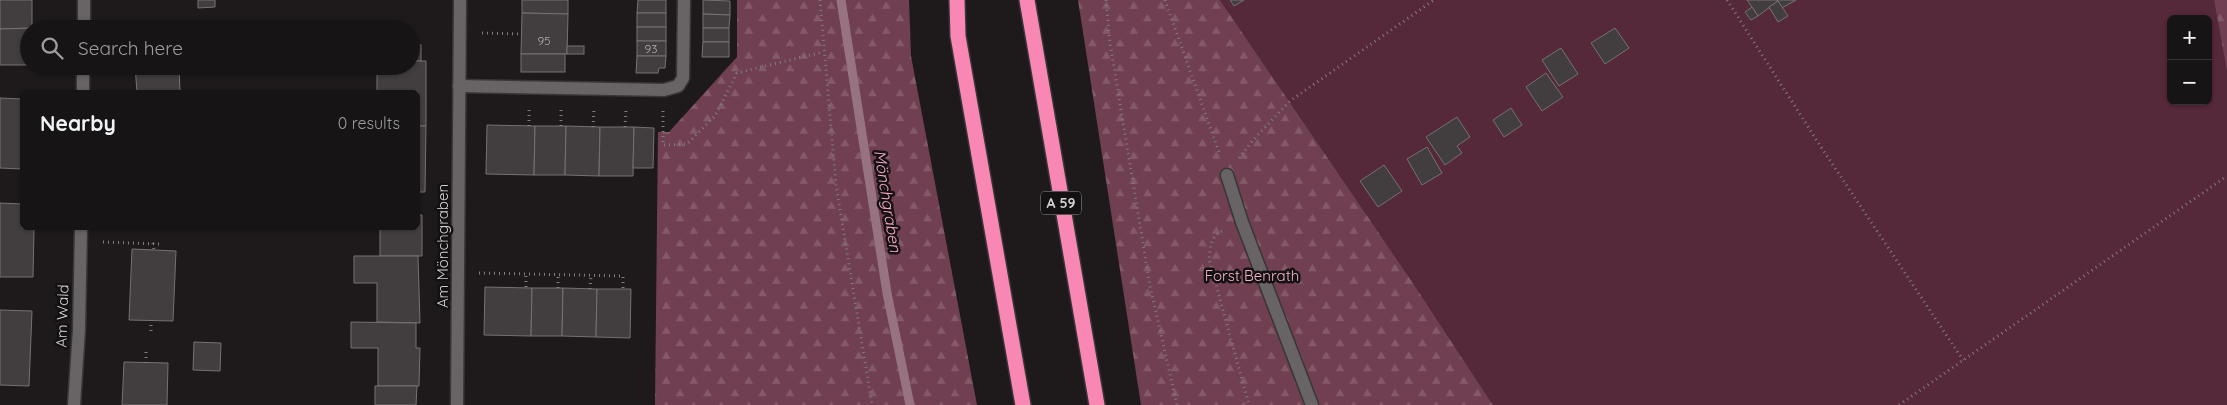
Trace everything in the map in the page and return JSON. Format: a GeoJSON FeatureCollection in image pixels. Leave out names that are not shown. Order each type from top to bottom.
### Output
{"type":"FeatureCollection","features":[{"type":"Feature","properties":{"kind":"highway"},"geometry":{"type":"LineString","coordinates":[[957,0],[958,36],[1023,405]]}},
{"type":"Feature","properties":{"kind":"highway","name":"A 59"},"geometry":{"type":"LineString","coordinates":[[1027,0],[1097,405]]}},
{"type":"Feature","properties":{"kind":"street"},"geometry":{"type":"LineString","coordinates":[[84,0],[84,20]]}},
{"type":"Feature","properties":{"kind":"street","name":"Am Mönchgraben"},"geometry":{"type":"LineString","coordinates":[[457,405],[460,0]]}},
{"type":"Feature","properties":{"kind":"street"},"geometry":{"type":"LineString","coordinates":[[459,86],[664,90],[678,86],[683,78],[684,0]]}},
{"type":"Feature","properties":{"kind":"street"},"geometry":{"type":"LineString","coordinates":[[83,75],[83,90]]}},
{"type":"Feature","properties":{"kind":"street"},"geometry":{"type":"LineString","coordinates":[[1227,175],[1242,222],[1312,405]]}},
{"type":"Feature","properties":{"kind":"street","name":"Am Wald"},"geometry":{"type":"LineString","coordinates":[[74,405],[79,328],[81,230]]}},
{"type":"Feature","properties":{"kind":"path"},"geometry":{"type":"LineString","coordinates":[[820,0],[836,185],[872,405]]}},
{"type":"Feature","properties":{"kind":"path"},"geometry":{"type":"LineString","coordinates":[[1106,0],[1110,43],[1150,286],[1177,405]]}},
{"type":"Feature","properties":{"kind":"path"},"geometry":{"type":"LineString","coordinates":[[1165,0],[1227,175]]}},
{"type":"Feature","properties":{"kind":"path"},"geometry":{"type":"LineString","coordinates":[[1227,175],[1253,140],[1290,101],[1434,0]]}},
{"type":"Feature","properties":{"kind":"path"},"geometry":{"type":"LineString","coordinates":[[1727,0],[1821,147],[1964,360]]}},
{"type":"Feature","properties":{"kind":"path"},"geometry":{"type":"LineString","coordinates":[[479,33],[522,34]]}},
{"type":"Feature","properties":{"kind":"path"},"geometry":{"type":"LineString","coordinates":[[664,90],[663,146],[687,144],[715,116],[737,73],[823,52]]}},
{"type":"Feature","properties":{"kind":"path"},"geometry":{"type":"LineString","coordinates":[[1898,405],[2227,176]]}},
{"type":"Feature","properties":{"kind":"path"},"geometry":{"type":"LineString","coordinates":[[1242,222],[1217,233],[1210,244],[1209,259],[1249,405]]}},
{"type":"Feature","properties":{"kind":"path"},"geometry":{"type":"LineString","coordinates":[[80,241],[160,244]]}},
{"type":"Feature","properties":{"kind":"path"},"geometry":{"type":"LineString","coordinates":[[153,244],[154,250]]}},
{"type":"Feature","properties":{"kind":"path"},"geometry":{"type":"LineString","coordinates":[[459,273],[623,276],[623,289]]}},
{"type":"Feature","properties":{"kind":"path"},"geometry":{"type":"LineString","coordinates":[[526,274],[526,288]]}},
{"type":"Feature","properties":{"kind":"path"},"geometry":{"type":"LineString","coordinates":[[558,275],[558,288]]}},
{"type":"Feature","properties":{"kind":"path"},"geometry":{"type":"LineString","coordinates":[[590,289],[591,275]]}},
{"type":"Feature","properties":{"kind":"path"},"geometry":{"type":"LineString","coordinates":[[151,320],[151,331]]}},
{"type":"Feature","properties":{"kind":"path"},"geometry":{"type":"LineString","coordinates":[[146,350],[146,363]]}},
{"type":"Feature","properties":{"kind":"shaded area"},"geometry":{"type":"Polygon","coordinates":[[[1220,0],[2214,0],[2227,72],[2227,405],[1493,405],[1413,283],[1220,0]]]}},
{"type":"Feature","properties":{"kind":"green space"},"geometry":{"type":"Polygon","coordinates":[[[737,0],[909,0],[911,56],[977,405],[655,405],[658,132],[669,132],[737,57],[737,0]]]}},
{"type":"Feature","properties":{"kind":"green space","name":"Forst Benrath"},"geometry":{"type":"Polygon","coordinates":[[[1078,0],[1220,0],[1413,283],[1493,405],[1141,405],[1078,0]]]}},
{"type":"Feature","properties":{"kind":"green space"},"geometry":{"type":"Polygon","coordinates":[[[2214,0],[2227,0],[2227,72],[2214,0]]]}},
{"type":"Feature","properties":{"kind":"building"},"geometry":{"type":"Polygon","coordinates":[[[0,0],[32,0],[32,20],[20,20],[20,28],[0,29],[0,0]]]}},
{"type":"Feature","properties":{"kind":"building"},"geometry":{"type":"Polygon","coordinates":[[[198,0],[215,0],[215,7],[198,8],[198,0]]]}},
{"type":"Feature","properties":{"kind":"building"},"geometry":{"type":"Polygon","coordinates":[[[522,0],[568,0],[568,14],[522,13],[522,0]]]}},
{"type":"Feature","properties":{"kind":"building"},"geometry":{"type":"Polygon","coordinates":[[[638,0],[666,0],[666,13],[637,13],[638,0]]]}},
{"type":"Feature","properties":{"kind":"building"},"geometry":{"type":"Polygon","coordinates":[[[703,0],[730,1],[730,15],[703,14],[703,0]]]}},
{"type":"Feature","properties":{"kind":"building"},"geometry":{"type":"Polygon","coordinates":[[[1230,0],[1244,0],[1234,6],[1230,0]]]}},
{"type":"Feature","properties":{"kind":"building"},"geometry":{"type":"Polygon","coordinates":[[[1747,0],[1777,0],[1778,1],[1758,16],[1747,0]]]}},
{"type":"Feature","properties":{"kind":"building"},"geometry":{"type":"Polygon","coordinates":[[[1777,0],[1796,0],[1782,8],[1777,0]]]}},
{"type":"Feature","properties":{"kind":"building"},"geometry":{"type":"Polygon","coordinates":[[[1778,1],[1788,16],[1778,22],[1769,7],[1778,1]]]}},
{"type":"Feature","properties":{"kind":"building"},"geometry":{"type":"Polygon","coordinates":[[[1752,7],[1758,16],[1751,20],[1745,12],[1752,7]]]}},
{"type":"Feature","properties":{"kind":"building"},"geometry":{"type":"Polygon","coordinates":[[[522,13],[568,14],[567,54],[521,54],[522,13]]]}},
{"type":"Feature","properties":{"kind":"building"},"geometry":{"type":"Polygon","coordinates":[[[637,13],[666,13],[666,27],[637,27],[637,13]]]}},
{"type":"Feature","properties":{"kind":"building"},"geometry":{"type":"Polygon","coordinates":[[[703,14],[730,15],[729,28],[703,28],[703,14]]]}},
{"type":"Feature","properties":{"kind":"building"},"geometry":{"type":"Polygon","coordinates":[[[637,27],[666,27],[666,41],[637,41],[637,27]]]}},
{"type":"Feature","properties":{"kind":"building"},"geometry":{"type":"Polygon","coordinates":[[[20,28],[20,65],[0,65],[0,29],[20,28]]]}},
{"type":"Feature","properties":{"kind":"building"},"geometry":{"type":"Polygon","coordinates":[[[703,28],[729,28],[729,42],[703,42],[703,28]]]}},
{"type":"Feature","properties":{"kind":"building"},"geometry":{"type":"Polygon","coordinates":[[[1615,28],[1629,48],[1605,64],[1591,43],[1615,28]]]}},
{"type":"Feature","properties":{"kind":"building"},"geometry":{"type":"Polygon","coordinates":[[[637,41],[666,41],[666,56],[637,56],[637,41]]]}},
{"type":"Feature","properties":{"kind":"building"},"geometry":{"type":"Polygon","coordinates":[[[703,42],[729,42],[729,57],[702,57],[703,42]]]}},
{"type":"Feature","properties":{"kind":"building"},"geometry":{"type":"Polygon","coordinates":[[[420,45],[421,45],[420,61],[420,45]]]}},
{"type":"Feature","properties":{"kind":"building"},"geometry":{"type":"Polygon","coordinates":[[[567,46],[584,46],[584,54],[567,54],[567,46]]]}},
{"type":"Feature","properties":{"kind":"building"},"geometry":{"type":"Polygon","coordinates":[[[1561,48],[1578,74],[1559,86],[1542,60],[1561,48]]]}},
{"type":"Feature","properties":{"kind":"building"},"geometry":{"type":"Polygon","coordinates":[[[521,54],[565,54],[565,72],[521,72],[521,54]]]}},
{"type":"Feature","properties":{"kind":"building"},"geometry":{"type":"Polygon","coordinates":[[[637,56],[666,56],[665,68],[659,68],[658,73],[636,73],[637,56]]]}},
{"type":"Feature","properties":{"kind":"building"},"geometry":{"type":"Polygon","coordinates":[[[420,61],[426,61],[426,126],[420,126],[420,90],[377,90],[377,75],[420,75],[420,61]]]}},
{"type":"Feature","properties":{"kind":"building"},"geometry":{"type":"Polygon","coordinates":[[[1546,73],[1563,97],[1542,111],[1526,87],[1546,73]]]}},
{"type":"Feature","properties":{"kind":"building"},"geometry":{"type":"Polygon","coordinates":[[[136,75],[179,75],[180,90],[137,90],[136,75]]]}},
{"type":"Feature","properties":{"kind":"building"},"geometry":{"type":"Polygon","coordinates":[[[0,98],[20,99],[20,169],[0,168],[0,98]]]}},
{"type":"Feature","properties":{"kind":"building"},"geometry":{"type":"Polygon","coordinates":[[[1511,108],[1522,125],[1504,137],[1493,120],[1511,108]]]}},
{"type":"Feature","properties":{"kind":"building"},"geometry":{"type":"Polygon","coordinates":[[[1457,117],[1470,137],[1457,146],[1462,153],[1445,165],[1426,137],[1457,117]]]}},
{"type":"Feature","properties":{"kind":"building"},"geometry":{"type":"Polygon","coordinates":[[[487,125],[535,126],[534,175],[486,174],[487,125]]]}},
{"type":"Feature","properties":{"kind":"building"},"geometry":{"type":"Polygon","coordinates":[[[420,126],[426,126],[425,192],[420,192],[420,126]]]}},
{"type":"Feature","properties":{"kind":"building"},"geometry":{"type":"Polygon","coordinates":[[[535,126],[566,126],[565,175],[534,175],[535,126]]]}},
{"type":"Feature","properties":{"kind":"building"},"geometry":{"type":"Polygon","coordinates":[[[566,126],[600,127],[599,176],[565,175],[566,126]]]}},
{"type":"Feature","properties":{"kind":"building"},"geometry":{"type":"Polygon","coordinates":[[[600,127],[634,127],[633,176],[599,176],[600,127]]]}},
{"type":"Feature","properties":{"kind":"building"},"geometry":{"type":"Polygon","coordinates":[[[634,127],[654,128],[653,168],[633,168],[634,127]]]}},
{"type":"Feature","properties":{"kind":"building"},"geometry":{"type":"Polygon","coordinates":[[[1427,147],[1442,173],[1422,185],[1407,159],[1427,147]]]}},
{"type":"Feature","properties":{"kind":"building"},"geometry":{"type":"Polygon","coordinates":[[[1384,165],[1402,191],[1378,207],[1360,181],[1384,165]]]}},
{"type":"Feature","properties":{"kind":"building"},"geometry":{"type":"Polygon","coordinates":[[[0,203],[20,204],[20,230],[34,230],[33,277],[0,277],[0,203]]]}},
{"type":"Feature","properties":{"kind":"building"},"geometry":{"type":"Polygon","coordinates":[[[420,215],[422,215],[422,256],[380,256],[380,230],[420,230],[420,215]]]}},
{"type":"Feature","properties":{"kind":"building"},"geometry":{"type":"Polygon","coordinates":[[[132,249],[176,251],[173,321],[129,320],[132,249]]]}},
{"type":"Feature","properties":{"kind":"building"},"geometry":{"type":"Polygon","coordinates":[[[354,256],[418,256],[420,323],[377,322],[377,283],[354,283],[354,256]]]}},
{"type":"Feature","properties":{"kind":"building"},"geometry":{"type":"Polygon","coordinates":[[[485,287],[532,288],[531,336],[484,335],[485,287]]]}},
{"type":"Feature","properties":{"kind":"building"},"geometry":{"type":"Polygon","coordinates":[[[532,288],[563,288],[562,336],[531,336],[532,288]]]}},
{"type":"Feature","properties":{"kind":"building"},"geometry":{"type":"Polygon","coordinates":[[[563,288],[597,289],[596,337],[562,336],[563,288]]]}},
{"type":"Feature","properties":{"kind":"building"},"geometry":{"type":"Polygon","coordinates":[[[597,289],[631,289],[630,338],[596,337],[597,289]]]}},
{"type":"Feature","properties":{"kind":"building"},"geometry":{"type":"Polygon","coordinates":[[[0,310],[32,311],[29,386],[0,385],[0,310]]]}},
{"type":"Feature","properties":{"kind":"building"},"geometry":{"type":"Polygon","coordinates":[[[351,322],[416,323],[416,348],[420,348],[419,386],[378,386],[378,348],[351,348],[351,322]]]}},
{"type":"Feature","properties":{"kind":"building"},"geometry":{"type":"Polygon","coordinates":[[[194,342],[221,343],[220,371],[193,370],[194,342]]]}},
{"type":"Feature","properties":{"kind":"building"},"geometry":{"type":"Polygon","coordinates":[[[124,362],[168,363],[167,405],[122,405],[124,362]]]}},
{"type":"Feature","properties":{"kind":"building"},"geometry":{"type":"Polygon","coordinates":[[[375,386],[417,386],[416,405],[375,405],[375,386]]]}},
{"type":"Feature","properties":{"kind":"waterway","name":"Mönchgraben"},"geometry":{"type":"LineString","coordinates":[[841,0],[887,293],[910,405]]}}]}
